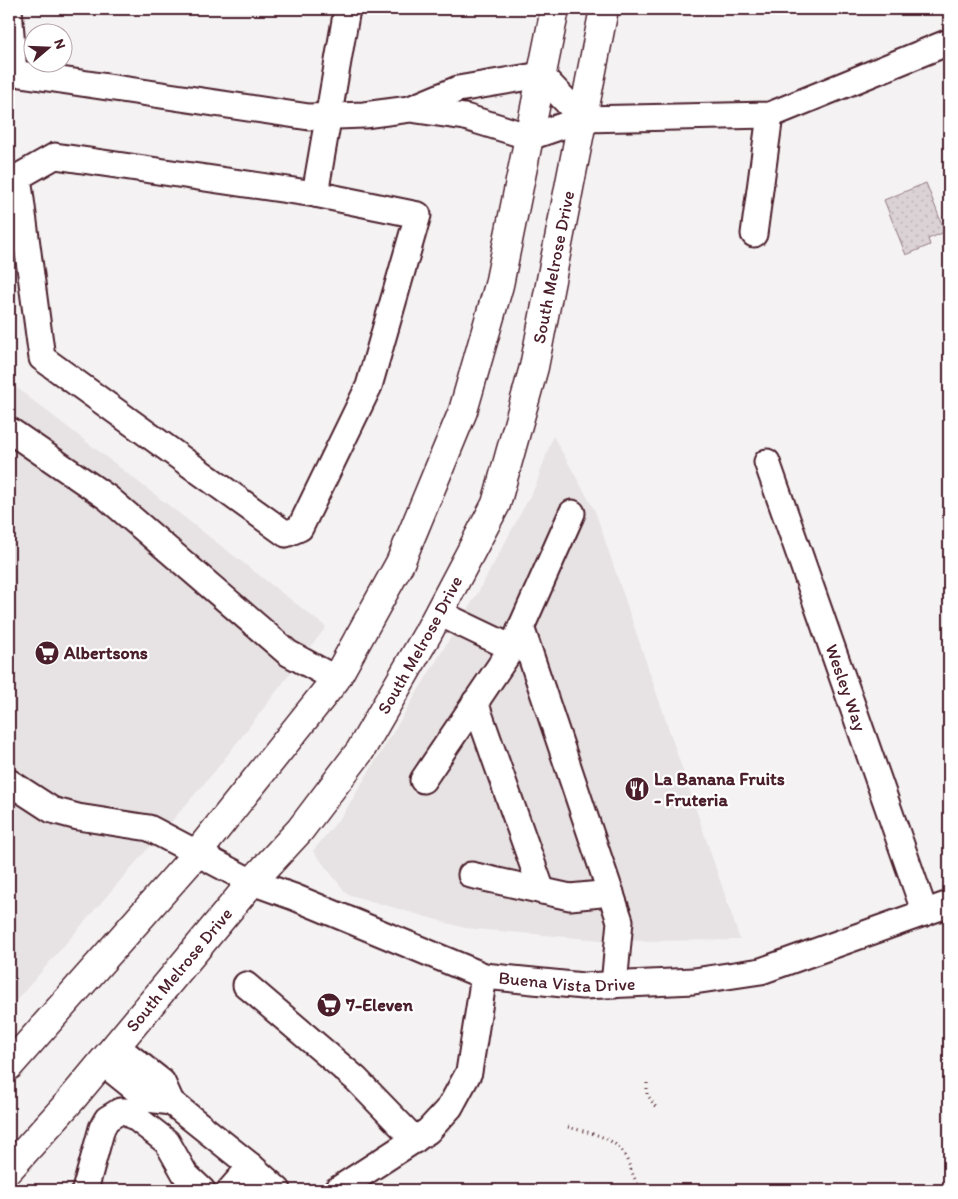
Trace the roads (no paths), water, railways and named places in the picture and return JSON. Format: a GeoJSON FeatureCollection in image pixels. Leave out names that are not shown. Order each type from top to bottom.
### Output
{"type":"FeatureCollection","features":[{"type":"Feature","properties":{"kind":"main road"},"geometry":{"type":"LineString","coordinates":[[9,1066],[198,852],[336,678],[400,563],[463,411],[499,285],[555,9]]}},
{"type":"Feature","properties":{"kind":"main road","name":"South Melrose Drive"},"geometry":{"type":"LineString","coordinates":[[9,1169],[109,1054],[252,882],[300,830],[360,751],[439,612],[496,504],[534,367],[604,9]]}},
{"type":"Feature","properties":{"kind":"street"},"geometry":{"type":"LineString","coordinates":[[9,9],[14,73],[309,117],[364,115],[410,109],[458,90],[542,75],[582,119]]}},
{"type":"Feature","properties":{"kind":"street"},"geometry":{"type":"LineString","coordinates":[[315,194],[347,9]]}},
{"type":"Feature","properties":{"kind":"street"},"geometry":{"type":"LineString","coordinates":[[410,109],[465,117],[530,137],[582,119],[770,115],[949,42]]}},
{"type":"Feature","properties":{"kind":"street"},"geometry":{"type":"LineString","coordinates":[[754,234],[770,115]]}},
{"type":"Feature","properties":{"kind":"street"},"geometry":{"type":"LineString","coordinates":[[55,156],[315,194],[418,215],[369,386],[300,528],[286,534],[42,358],[18,177],[55,156]]}},
{"type":"Feature","properties":{"kind":"street"},"geometry":{"type":"LineString","coordinates":[[9,430],[108,498],[288,653],[336,678]]}},
{"type":"Feature","properties":{"kind":"street","name":"Wesley Way"},"geometry":{"type":"LineString","coordinates":[[766,462],[925,913]]}},
{"type":"Feature","properties":{"kind":"street"},"geometry":{"type":"LineString","coordinates":[[423,780],[517,637],[572,514]]}},
{"type":"Feature","properties":{"kind":"street"},"geometry":{"type":"LineString","coordinates":[[439,612],[517,637]]}},
{"type":"Feature","properties":{"kind":"street"},"geometry":{"type":"LineString","coordinates":[[517,637],[620,921],[614,985]]}},
{"type":"Feature","properties":{"kind":"street"},"geometry":{"type":"LineString","coordinates":[[475,702],[542,891]]}},
{"type":"Feature","properties":{"kind":"street","name":"Buena Vista Drive"},"geometry":{"type":"LineString","coordinates":[[9,782],[52,810],[78,817],[149,828],[252,882],[294,897],[484,976],[583,986],[694,981],[761,971],[949,904]]}},
{"type":"Feature","properties":{"kind":"street"},"geometry":{"type":"LineString","coordinates":[[471,875],[570,897],[610,893]]}},
{"type":"Feature","properties":{"kind":"street"},"geometry":{"type":"LineString","coordinates":[[337,1190],[428,1131],[450,1107],[469,1072],[484,976]]}},
{"type":"Feature","properties":{"kind":"street"},"geometry":{"type":"LineString","coordinates":[[246,985],[356,1079],[415,1140]]}},
{"type":"Feature","properties":{"kind":"street"},"geometry":{"type":"LineString","coordinates":[[109,1054],[148,1099],[171,1102],[278,1190]]}},
{"type":"Feature","properties":{"kind":"street"},"geometry":{"type":"LineString","coordinates":[[85,1190],[102,1128],[107,1119],[120,1110],[127,1112],[167,1142],[185,1174],[202,1190]]}},
{"type":"Feature","properties":{"kind":"street"},"geometry":{"type":"LineString","coordinates":[[230,1190],[251,1166]]}},
{"type":"Feature","properties":{"kind":"place","name":"Albertsons"},"geometry":{"type":"Point","coordinates":[47,653]}},
{"type":"Feature","properties":{"kind":"place","name":"La Banana Fruits - Fruteria"},"geometry":{"type":"Point","coordinates":[637,789]}},
{"type":"Feature","properties":{"kind":"place","name":"7-Eleven"},"geometry":{"type":"Point","coordinates":[329,1005]}}]}
